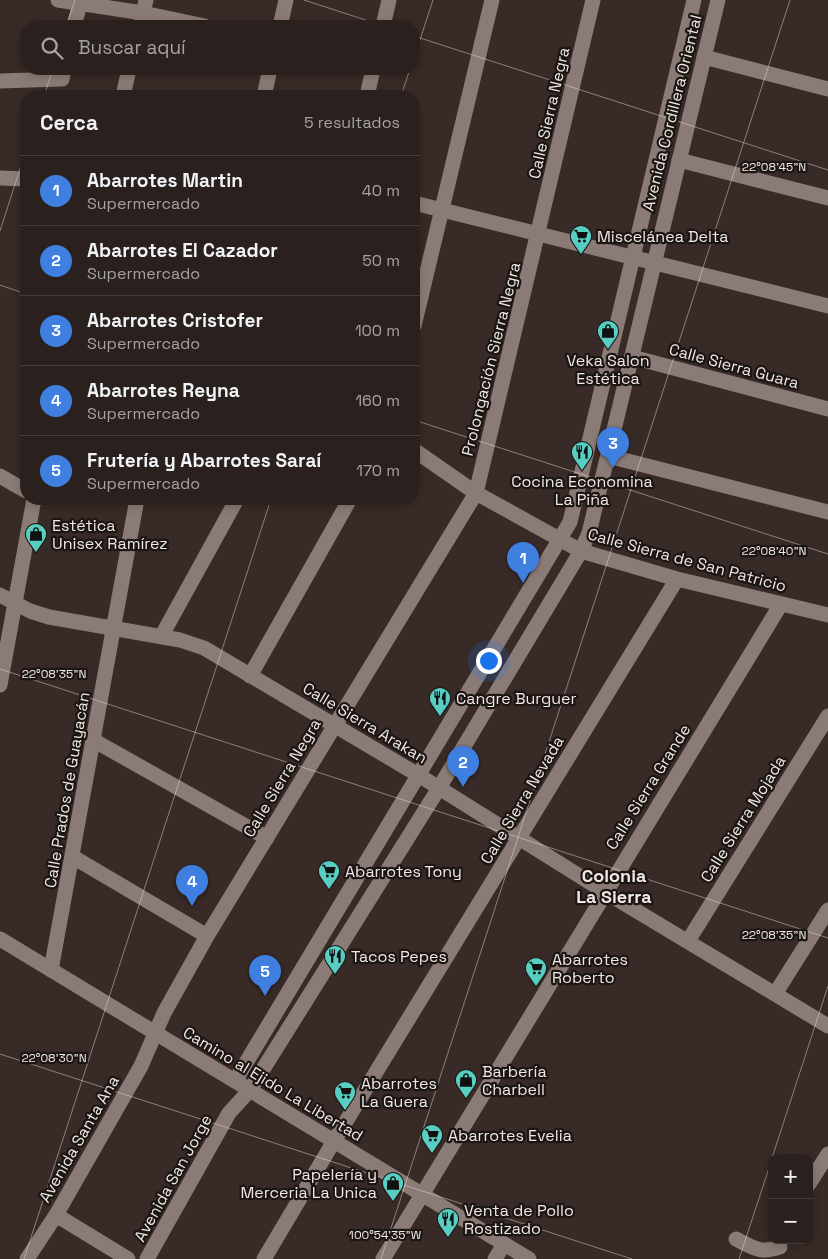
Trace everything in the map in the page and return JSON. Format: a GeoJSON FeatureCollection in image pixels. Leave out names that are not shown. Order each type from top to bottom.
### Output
{"type":"FeatureCollection","features":[{"type":"Feature","properties":{"kind":"street"},"geometry":{"type":"LineString","coordinates":[[58,0],[176,20]]}},
{"type":"Feature","properties":{"kind":"street"},"geometry":{"type":"LineString","coordinates":[[281,20],[286,0]]}},
{"type":"Feature","properties":{"kind":"street"},"geometry":{"type":"LineString","coordinates":[[384,20],[389,0]]}},
{"type":"Feature","properties":{"kind":"street"},"geometry":{"type":"LineString","coordinates":[[420,301],[492,0]]}},
{"type":"Feature","properties":{"kind":"street","name":"Calle Sierra Negra"},"geometry":{"type":"LineString","coordinates":[[539,234],[593,0]]}},
{"type":"Feature","properties":{"kind":"street","name":"Avenida Cordillera Oriental"},"geometry":{"type":"LineString","coordinates":[[235,1081],[560,541],[575,508],[632,257],[694,0]]}},
{"type":"Feature","properties":{"kind":"street","name":"Avenida Cordillera Oriental"},"geometry":{"type":"LineString","coordinates":[[250,1090],[439,788],[581,550],[591,525],[718,0]]}},
{"type":"Feature","properties":{"kind":"street"},"geometry":{"type":"LineString","coordinates":[[76,20],[80,4]]}},
{"type":"Feature","properties":{"kind":"street"},"geometry":{"type":"LineString","coordinates":[[704,57],[828,89]]}},
{"type":"Feature","properties":{"kind":"street"},"geometry":{"type":"LineString","coordinates":[[0,81],[62,79],[63,75]]}},
{"type":"Feature","properties":{"kind":"street"},"geometry":{"type":"LineString","coordinates":[[125,90],[128,75]]}},
{"type":"Feature","properties":{"kind":"street"},"geometry":{"type":"LineString","coordinates":[[265,90],[269,75]]}},
{"type":"Feature","properties":{"kind":"street"},"geometry":{"type":"LineString","coordinates":[[368,90],[372,75]]}},
{"type":"Feature","properties":{"kind":"street"},"geometry":{"type":"LineString","coordinates":[[679,160],[828,198]]}},
{"type":"Feature","properties":{"kind":"street"},"geometry":{"type":"LineString","coordinates":[[0,178],[20,179]]}},
{"type":"Feature","properties":{"kind":"street"},"geometry":{"type":"LineString","coordinates":[[420,204],[828,306]]}},
{"type":"Feature","properties":{"kind":"street","name":"Prolongación Sierra Negra"},"geometry":{"type":"LineString","coordinates":[[476,493],[539,234]]}},
{"type":"Feature","properties":{"kind":"street","name":"Calle Sierra Guara"},"geometry":{"type":"LineString","coordinates":[[632,357],[828,409]]}},
{"type":"Feature","properties":{"kind":"street","name":"Calle Sierra de San Patricio"},"geometry":{"type":"LineString","coordinates":[[420,454],[476,493],[560,541],[581,550],[678,579],[828,616]]}},
{"type":"Feature","properties":{"kind":"street"},"geometry":{"type":"LineString","coordinates":[[608,456],[828,512]]}},
{"type":"Feature","properties":{"kind":"street"},"geometry":{"type":"LineString","coordinates":[[0,476],[20,488]]}},
{"type":"Feature","properties":{"kind":"street","name":"Calle Sierra Negra"},"geometry":{"type":"LineString","coordinates":[[155,1033],[164,1013],[207,936],[476,493]]}},
{"type":"Feature","properties":{"kind":"street"},"geometry":{"type":"LineString","coordinates":[[0,685],[33,505]]}},
{"type":"Feature","properties":{"kind":"street","name":"Calle Prados de Guayacán"},"geometry":{"type":"LineString","coordinates":[[51,970],[115,629],[136,505]]}},
{"type":"Feature","properties":{"kind":"street"},"geometry":{"type":"LineString","coordinates":[[161,637],[234,505]]}},
{"type":"Feature","properties":{"kind":"street"},"geometry":{"type":"LineString","coordinates":[[250,676],[347,505]]}},
{"type":"Feature","properties":{"kind":"street","name":"Calle Sierra Nevada"},"geometry":{"type":"LineString","coordinates":[[264,1259],[334,1141],[678,579]]}},
{"type":"Feature","properties":{"kind":"street","name":"Calle Sierra Arakan"},"geometry":{"type":"LineString","coordinates":[[0,595],[15,604],[48,617],[161,637],[198,646],[420,776],[605,892],[828,1026]]}},
{"type":"Feature","properties":{"kind":"street","name":"Calle Sierra Grande"},"geometry":{"type":"LineString","coordinates":[[383,1259],[781,604]]}},
{"type":"Feature","properties":{"kind":"street","name":"Calle Sierra Mojada"},"geometry":{"type":"LineString","coordinates":[[688,941],[828,716]]}},
{"type":"Feature","properties":{"kind":"street"},"geometry":{"type":"LineString","coordinates":[[93,740],[267,838]]}},
{"type":"Feature","properties":{"kind":"street"},"geometry":{"type":"LineString","coordinates":[[73,857],[207,936]]}},
{"type":"Feature","properties":{"kind":"street"},"geometry":{"type":"LineString","coordinates":[[775,994],[828,910]]}},
{"type":"Feature","properties":{"kind":"street","name":"Camino al Ejido La Libertad"},"geometry":{"type":"LineString","coordinates":[[0,939],[529,1259]]}},
{"type":"Feature","properties":{"kind":"street","name":"Avenida Santa Ana"},"geometry":{"type":"LineString","coordinates":[[27,1259],[56,1215],[141,1066],[155,1033]]}},
{"type":"Feature","properties":{"kind":"street","name":"Avenida San Jorge"},"geometry":{"type":"LineString","coordinates":[[229,1113],[235,1081]]}},
{"type":"Feature","properties":{"kind":"street","name":"Avenida San Jorge"},"geometry":{"type":"LineString","coordinates":[[147,1259],[229,1113],[250,1090]]}},
{"type":"Feature","properties":{"kind":"street"},"geometry":{"type":"LineString","coordinates":[[813,1178],[827,1159]]}},
{"type":"Feature","properties":{"kind":"street"},"geometry":{"type":"LineString","coordinates":[[56,1215],[128,1259]]}},
{"type":"Feature","properties":{"kind":"street"},"geometry":{"type":"LineString","coordinates":[[736,1239],[762,1251],[783,1249]]}},
{"type":"Feature","properties":{"kind":"street"},"geometry":{"type":"LineString","coordinates":[[495,1259],[504,1244]]}},
{"type":"Feature","properties":{"kind":"place","name":"Miscelánea Delta"},"geometry":{"type":"Point","coordinates":[581,255]}},
{"type":"Feature","properties":{"kind":"place","name":"Veka Salon Estética"},"geometry":{"type":"Point","coordinates":[608,350]}},
{"type":"Feature","properties":{"kind":"place","name":"Abarrotes Cristofer"},"geometry":{"type":"Point","coordinates":[613,468]}},
{"type":"Feature","properties":{"kind":"place","name":"Cocina Economina La Piña"},"geometry":{"type":"Point","coordinates":[582,471]}},
{"type":"Feature","properties":{"kind":"place","name":"Estética Unisex Ramírez"},"geometry":{"type":"Point","coordinates":[36,553]}},
{"type":"Feature","properties":{"kind":"place","name":"Abarrotes Martin"},"geometry":{"type":"Point","coordinates":[523,583]}},
{"type":"Feature","properties":{"kind":"place","name":"Cangre Burguer"},"geometry":{"type":"Point","coordinates":[440,717]}},
{"type":"Feature","properties":{"kind":"place","name":"Abarrotes El Cazador"},"geometry":{"type":"Point","coordinates":[463,787]}},
{"type":"Feature","properties":{"kind":"place","name":"Abarrotes Tony"},"geometry":{"type":"Point","coordinates":[329,890]}},
{"type":"Feature","properties":{"kind":"place","name":"Abarrotes Reyna"},"geometry":{"type":"Point","coordinates":[192,906]}},
{"type":"Feature","properties":{"kind":"place","name":"Tacos Pepes"},"geometry":{"type":"Point","coordinates":[335,975]}},
{"type":"Feature","properties":{"kind":"place","name":"Abarrotes Roberto"},"geometry":{"type":"Point","coordinates":[536,987]}},
{"type":"Feature","properties":{"kind":"place","name":"Frutería y Abarrotes Saraí"},"geometry":{"type":"Point","coordinates":[265,996]}},
{"type":"Feature","properties":{"kind":"place","name":"Barbería Charbell"},"geometry":{"type":"Point","coordinates":[466,1099]}},
{"type":"Feature","properties":{"kind":"place","name":"Abarrotes La Guera"},"geometry":{"type":"Point","coordinates":[345,1111]}},
{"type":"Feature","properties":{"kind":"place","name":"Abarrotes Evelia"},"geometry":{"type":"Point","coordinates":[432,1154]}},
{"type":"Feature","properties":{"kind":"place","name":"Papelería y Merceria La Unica"},"geometry":{"type":"Point","coordinates":[393,1202]}},
{"type":"Feature","properties":{"kind":"place","name":"Venta de Pollo Rostizado"},"geometry":{"type":"Point","coordinates":[448,1238]}},
{"type":"Feature","properties":{"kind":"district","name":"Colonia La Sierra"},"geometry":{"type":"Point","coordinates":[614,885]}}]}
